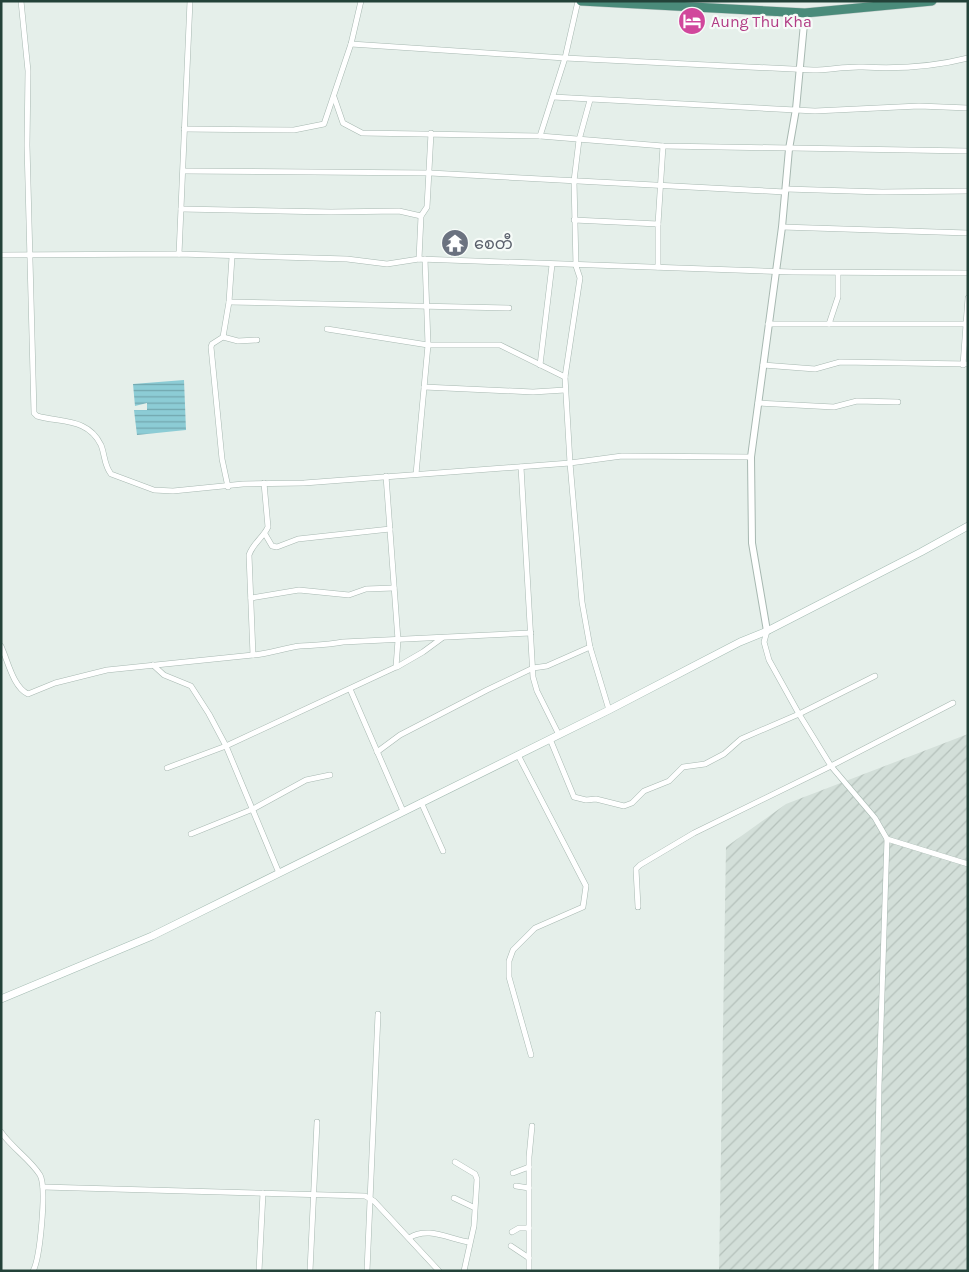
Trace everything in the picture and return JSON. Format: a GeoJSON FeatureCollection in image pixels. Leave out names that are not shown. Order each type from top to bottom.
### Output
{"type":"FeatureCollection","features":[{"type":"Feature","properties":{"kind":"highway"},"geometry":{"type":"LineString","coordinates":[[579,1],[804,13],[932,1]]}},
{"type":"Feature","properties":{"kind":"main road"},"geometry":{"type":"LineString","coordinates":[[1,999],[152,936],[609,710],[921,552],[968,526]]}},
{"type":"Feature","properties":{"kind":"street"},"geometry":{"type":"LineString","coordinates":[[22,1],[28,70],[29,256],[34,413],[37,416],[80,423],[89,428],[97,437],[103,450],[106,468],[111,474],[120,479],[154,490],[173,492],[264,483],[521,467],[622,456],[751,457]]}},
{"type":"Feature","properties":{"kind":"street"},"geometry":{"type":"LineString","coordinates":[[179,254],[190,1]]}},
{"type":"Feature","properties":{"kind":"street"},"geometry":{"type":"LineString","coordinates":[[184,129],[294,130],[324,124],[351,44],[361,1]]}},
{"type":"Feature","properties":{"kind":"street"},"geometry":{"type":"LineString","coordinates":[[540,136],[565,58],[579,1]]}},
{"type":"Feature","properties":{"kind":"street"},"geometry":{"type":"LineString","coordinates":[[804,13],[796,109],[789,149],[782,227],[751,457],[752,543],[766,631],[764,642],[769,660],[831,766],[875,818],[887,839],[879,1086],[876,1271]]}},
{"type":"Feature","properties":{"kind":"street"},"geometry":{"type":"LineString","coordinates":[[351,44],[565,58],[800,69],[924,67],[968,58]]}},
{"type":"Feature","properties":{"kind":"street"},"geometry":{"type":"LineString","coordinates":[[553,96],[590,100],[796,109],[919,106],[968,108]]}},
{"type":"Feature","properties":{"kind":"street"},"geometry":{"type":"LineString","coordinates":[[334,98],[343,122],[362,133],[540,136],[663,146],[968,151]]}},
{"type":"Feature","properties":{"kind":"street"},"geometry":{"type":"LineString","coordinates":[[590,100],[579,140],[574,181],[576,266],[580,278],[565,377],[576,545],[590,647],[609,710]]}},
{"type":"Feature","properties":{"kind":"street"},"geometry":{"type":"LineString","coordinates":[[416,474],[428,345],[428,305],[422,259],[421,216],[427,207],[431,133]]}},
{"type":"Feature","properties":{"kind":"street"},"geometry":{"type":"LineString","coordinates":[[658,268],[659,184],[663,146]]}},
{"type":"Feature","properties":{"kind":"street"},"geometry":{"type":"LineString","coordinates":[[183,171],[430,173],[786,190],[882,192],[968,190]]}},
{"type":"Feature","properties":{"kind":"street"},"geometry":{"type":"LineString","coordinates":[[181,209],[331,212],[399,211],[421,216]]}},
{"type":"Feature","properties":{"kind":"street"},"geometry":{"type":"LineString","coordinates":[[574,220],[658,224]]}},
{"type":"Feature","properties":{"kind":"street"},"geometry":{"type":"LineString","coordinates":[[782,227],[968,232]]}},
{"type":"Feature","properties":{"kind":"street"},"geometry":{"type":"LineString","coordinates":[[1,255],[179,254],[347,259],[387,264],[422,259],[576,266],[968,273]]}},
{"type":"Feature","properties":{"kind":"street"},"geometry":{"type":"LineString","coordinates":[[223,337],[229,302],[232,257]]}},
{"type":"Feature","properties":{"kind":"street"},"geometry":{"type":"LineString","coordinates":[[540,365],[552,265]]}},
{"type":"Feature","properties":{"kind":"street"},"geometry":{"type":"LineString","coordinates":[[829,324],[838,297],[838,272]]}},
{"type":"Feature","properties":{"kind":"street"},"geometry":{"type":"LineString","coordinates":[[763,365],[815,369],[840,362],[965,364],[968,298]]}},
{"type":"Feature","properties":{"kind":"street"},"geometry":{"type":"LineString","coordinates":[[229,302],[509,308]]}},
{"type":"Feature","properties":{"kind":"street"},"geometry":{"type":"LineString","coordinates":[[768,324],[967,324]]}},
{"type":"Feature","properties":{"kind":"street"},"geometry":{"type":"LineString","coordinates":[[327,329],[428,345],[500,345],[565,377]]}},
{"type":"Feature","properties":{"kind":"street"},"geometry":{"type":"LineString","coordinates":[[228,487],[222,459],[211,347],[212,344],[223,337],[238,341],[257,340]]}},
{"type":"Feature","properties":{"kind":"street"},"geometry":{"type":"LineString","coordinates":[[424,387],[533,392],[566,390]]}},
{"type":"Feature","properties":{"kind":"street"},"geometry":{"type":"LineString","coordinates":[[758,403],[834,407],[857,400],[898,402]]}},
{"type":"Feature","properties":{"kind":"street"},"geometry":{"type":"LineString","coordinates":[[521,467],[533,668],[537,691],[559,735]]}},
{"type":"Feature","properties":{"kind":"street"},"geometry":{"type":"LineString","coordinates":[[386,476],[398,640],[396,667]]}},
{"type":"Feature","properties":{"kind":"street"},"geometry":{"type":"LineString","coordinates":[[253,655],[249,555],[251,547],[265,534],[268,527],[264,483]]}},
{"type":"Feature","properties":{"kind":"street"},"geometry":{"type":"LineString","coordinates":[[265,534],[272,546],[278,547],[298,539],[390,529]]}},
{"type":"Feature","properties":{"kind":"street"},"geometry":{"type":"LineString","coordinates":[[251,598],[299,590],[349,594],[366,589],[394,588]]}},
{"type":"Feature","properties":{"kind":"street"},"geometry":{"type":"LineString","coordinates":[[1,646],[16,682],[22,691],[28,694],[55,683],[107,670],[274,653],[300,646],[319,647],[343,642],[531,633]]}},
{"type":"Feature","properties":{"kind":"street"},"geometry":{"type":"LineString","coordinates":[[167,768],[226,746],[350,689],[424,652],[442,638]]}},
{"type":"Feature","properties":{"kind":"street"},"geometry":{"type":"LineString","coordinates":[[377,752],[400,734],[533,668],[547,666],[590,647]]}},
{"type":"Feature","properties":{"kind":"street"},"geometry":{"type":"LineString","coordinates":[[153,664],[164,675],[191,686],[226,746],[279,873]]}},
{"type":"Feature","properties":{"kind":"street"},"geometry":{"type":"LineString","coordinates":[[550,739],[574,797],[586,800],[596,799],[624,806],[632,803],[644,791],[669,781],[683,767],[705,764],[724,754],[741,740],[799,714],[875,676]]}},
{"type":"Feature","properties":{"kind":"street"},"geometry":{"type":"LineString","coordinates":[[350,689],[403,812]]}},
{"type":"Feature","properties":{"kind":"street"},"geometry":{"type":"LineString","coordinates":[[638,907],[636,869],[640,865],[694,833],[831,766],[953,703]]}},
{"type":"Feature","properties":{"kind":"street"},"geometry":{"type":"LineString","coordinates":[[518,754],[586,886],[583,907],[535,928],[513,950],[509,961],[509,977],[531,1055]]}},
{"type":"Feature","properties":{"kind":"street"},"geometry":{"type":"LineString","coordinates":[[191,834],[253,809],[306,780],[330,775]]}},
{"type":"Feature","properties":{"kind":"street"},"geometry":{"type":"LineString","coordinates":[[421,802],[443,851]]}},
{"type":"Feature","properties":{"kind":"street"},"geometry":{"type":"LineString","coordinates":[[887,839],[968,864]]}},
{"type":"Feature","properties":{"kind":"street"},"geometry":{"type":"LineString","coordinates":[[368,1271],[378,1014]]}},
{"type":"Feature","properties":{"kind":"street"},"geometry":{"type":"LineString","coordinates":[[310,1271],[317,1122]]}},
{"type":"Feature","properties":{"kind":"street"},"geometry":{"type":"LineString","coordinates":[[529,1271],[529,1167],[532,1126]]}},
{"type":"Feature","properties":{"kind":"street"},"geometry":{"type":"LineString","coordinates":[[1,1132],[9,1144],[35,1168],[41,1177],[43,1187],[38,1257],[32,1271]]}},
{"type":"Feature","properties":{"kind":"street"},"geometry":{"type":"LineString","coordinates":[[455,1162],[475,1174],[477,1184],[474,1221],[464,1271]]}},
{"type":"Feature","properties":{"kind":"street"},"geometry":{"type":"LineString","coordinates":[[513,1173],[529,1167]]}},
{"type":"Feature","properties":{"kind":"street"},"geometry":{"type":"LineString","coordinates":[[516,1186],[529,1188]]}},
{"type":"Feature","properties":{"kind":"street"},"geometry":{"type":"LineString","coordinates":[[43,1187],[366,1196],[409,1238],[439,1271]]}},
{"type":"Feature","properties":{"kind":"street"},"geometry":{"type":"LineString","coordinates":[[259,1271],[263,1193]]}},
{"type":"Feature","properties":{"kind":"street"},"geometry":{"type":"LineString","coordinates":[[454,1198],[474,1207]]}},
{"type":"Feature","properties":{"kind":"street"},"geometry":{"type":"LineString","coordinates":[[512,1232],[519,1228],[529,1228]]}},
{"type":"Feature","properties":{"kind":"street"},"geometry":{"type":"LineString","coordinates":[[409,1238],[417,1233],[434,1233],[450,1239],[470,1242]]}},
{"type":"Feature","properties":{"kind":"street"},"geometry":{"type":"LineString","coordinates":[[511,1246],[529,1258]]}},
{"type":"Feature","properties":{"kind":"shaded area"},"geometry":{"type":"Polygon","coordinates":[[[968,734],[968,1271],[719,1271],[726,847],[786,804],[968,734]]]}},
{"type":"Feature","properties":{"kind":"water"},"geometry":{"type":"Polygon","coordinates":[[[184,380],[186,430],[137,435],[134,410],[147,410],[147,403],[135,406],[133,384],[184,380]]]}},
{"type":"Feature","properties":{"kind":"place","name":"Aung Thu Kha"},"geometry":{"type":"Point","coordinates":[692,21]}},
{"type":"Feature","properties":{"kind":"place","name":"စေတီ"},"geometry":{"type":"Point","coordinates":[455,243]}}]}
